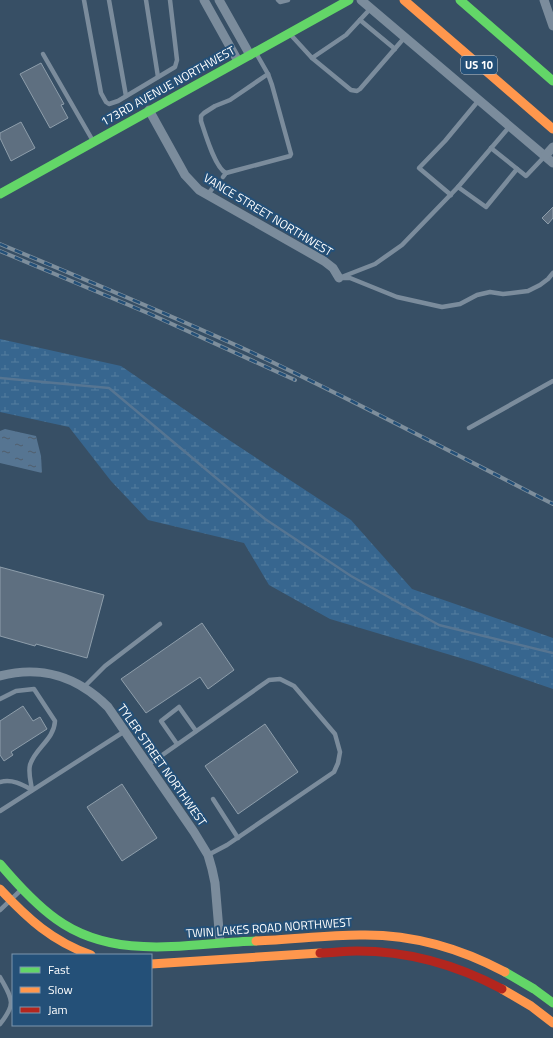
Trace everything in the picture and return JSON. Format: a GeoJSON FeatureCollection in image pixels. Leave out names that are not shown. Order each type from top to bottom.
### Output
{"type":"FeatureCollection","features":[{"type":"Feature","properties":{"kind":"main road","name":"173RD AVENUE NORTHWEST"},"geometry":{"type":"LineString","coordinates":[[0,194],[349,0]]}},
{"type":"Feature","properties":{"kind":"main road","name":"US 10"},"geometry":{"type":"LineString","coordinates":[[404,0],[553,129]]}},
{"type":"Feature","properties":{"kind":"main road","name":"US 10"},"geometry":{"type":"LineString","coordinates":[[460,0],[553,81]]}},
{"type":"Feature","properties":{"kind":"main road","name":"TWIN LAKES ROAD NORTHWEST"},"geometry":{"type":"LineString","coordinates":[[0,864],[41,908],[79,933],[108,943],[138,948],[152,948],[220,942],[281,941],[342,935],[374,935],[405,938],[453,949],[483,961],[512,975],[553,1003]]}},
{"type":"Feature","properties":{"kind":"main road"},"geometry":{"type":"LineString","coordinates":[[0,889],[32,922],[50,936],[69,947],[88,954]]}},
{"type":"Feature","properties":{"kind":"main road"},"geometry":{"type":"LineString","coordinates":[[152,964],[357,951],[376,951],[408,955],[454,966],[484,978],[513,994],[553,1024]]}},
{"type":"Feature","properties":{"kind":"street"},"geometry":{"type":"LineString","coordinates":[[204,0],[238,61]]}},
{"type":"Feature","properties":{"kind":"street"},"geometry":{"type":"LineString","coordinates":[[219,0],[252,53]]}},
{"type":"Feature","properties":{"kind":"street"},"geometry":{"type":"LineString","coordinates":[[361,0],[553,163]]}},
{"type":"Feature","properties":{"kind":"street"},"geometry":{"type":"LineString","coordinates":[[544,0],[553,26]]}},
{"type":"Feature","properties":{"kind":"street","name":"VANCE STREET NORTHWEST"},"geometry":{"type":"LineString","coordinates":[[149,110],[185,175],[199,190],[324,262],[333,268],[339,278]]}},
{"type":"Feature","properties":{"kind":"street"},"geometry":{"type":"LineString","coordinates":[[545,156],[553,147]]}},
{"type":"Feature","properties":{"kind":"street","name":"TYLER STREET NORTHWEST"},"geometry":{"type":"LineString","coordinates":[[4,675],[26,671],[43,672],[71,680],[84,687],[108,707],[202,844],[208,856],[215,883],[220,942]]}},
{"type":"Feature","properties":{"kind":"lane"},"geometry":{"type":"LineString","coordinates":[[84,0],[103,98],[110,104],[118,101],[175,66],[177,60],[170,0]]}},
{"type":"Feature","properties":{"kind":"lane"},"geometry":{"type":"LineString","coordinates":[[110,0],[126,96]]}},
{"type":"Feature","properties":{"kind":"lane"},"geometry":{"type":"LineString","coordinates":[[146,0],[158,77]]}},
{"type":"Feature","properties":{"kind":"lane"},"geometry":{"type":"LineString","coordinates":[[278,0],[280,2],[288,0]]}},
{"type":"Feature","properties":{"kind":"lane"},"geometry":{"type":"LineString","coordinates":[[312,58],[346,35],[371,8]]}},
{"type":"Feature","properties":{"kind":"lane"},"geometry":{"type":"LineString","coordinates":[[360,20],[395,49]]}},
{"type":"Feature","properties":{"kind":"lane"},"geometry":{"type":"LineString","coordinates":[[289,32],[312,58],[351,90],[357,92],[406,37]]}},
{"type":"Feature","properties":{"kind":"lane"},"geometry":{"type":"LineString","coordinates":[[223,177],[226,173],[290,156],[291,154],[268,74],[252,53]]}},
{"type":"Feature","properties":{"kind":"lane"},"geometry":{"type":"LineString","coordinates":[[43,54],[93,141]]}},
{"type":"Feature","properties":{"kind":"lane"},"geometry":{"type":"LineString","coordinates":[[226,173],[217,162],[201,121],[201,116],[215,106],[230,100],[268,74]]}},
{"type":"Feature","properties":{"kind":"lane"},"geometry":{"type":"LineString","coordinates":[[451,195],[419,168],[445,141],[480,100]]}},
{"type":"Feature","properties":{"kind":"lane"},"geometry":{"type":"LineString","coordinates":[[339,278],[374,264],[395,250],[412,235],[451,195],[510,126]]}},
{"type":"Feature","properties":{"kind":"lane"},"geometry":{"type":"LineString","coordinates":[[491,148],[526,176],[545,156]]}},
{"type":"Feature","properties":{"kind":"lane"},"geometry":{"type":"LineString","coordinates":[[458,187],[486,207],[517,169]]}},
{"type":"Feature","properties":{"kind":"lane"},"geometry":{"type":"LineString","coordinates":[[207,195],[218,182]]}},
{"type":"Feature","properties":{"kind":"lane"},"geometry":{"type":"LineString","coordinates":[[339,278],[350,278],[397,297],[442,307],[460,304],[477,295],[490,292],[507,294],[528,291],[544,282],[553,273]]}},
{"type":"Feature","properties":{"kind":"lane"},"geometry":{"type":"LineString","coordinates":[[469,428],[553,380]]}},
{"type":"Feature","properties":{"kind":"lane"},"geometry":{"type":"LineString","coordinates":[[84,687],[105,666],[160,624]]}},
{"type":"Feature","properties":{"kind":"lane"},"geometry":{"type":"LineString","coordinates":[[148,765],[269,680],[280,679],[294,686],[335,734],[340,752],[338,763],[334,772],[238,838],[208,856]]}},
{"type":"Feature","properties":{"kind":"lane"},"geometry":{"type":"LineString","coordinates":[[0,699],[16,691],[34,689],[55,721],[52,734],[36,753],[30,764],[29,771],[32,790]]}},
{"type":"Feature","properties":{"kind":"lane"},"geometry":{"type":"LineString","coordinates":[[178,744],[160,721],[179,707],[196,731]]}},
{"type":"Feature","properties":{"kind":"lane"},"geometry":{"type":"LineString","coordinates":[[0,811],[124,731]]}},
{"type":"Feature","properties":{"kind":"lane"},"geometry":{"type":"LineString","coordinates":[[0,782],[5,781],[23,784],[32,790]]}},
{"type":"Feature","properties":{"kind":"lane"},"geometry":{"type":"LineString","coordinates":[[213,800],[238,838]]}},
{"type":"Feature","properties":{"kind":"lane"},"geometry":{"type":"LineString","coordinates":[[0,910],[22,889]]}},
{"type":"Feature","properties":{"kind":"lane"},"geometry":{"type":"LineString","coordinates":[[0,977],[12,1001],[12,1007],[0,1024]]}},
{"type":"Feature","properties":{"kind":"green space"},"geometry":{"type":"Polygon","coordinates":[[[0,339],[121,366],[229,440],[351,520],[412,589],[553,638],[553,689],[474,662],[330,619],[269,585],[244,543],[148,520],[111,481],[69,427],[0,412],[0,339]]]}},
{"type":"Feature","properties":{"kind":"water"},"geometry":{"type":"Polygon","coordinates":[[[5,429],[36,436],[41,456],[42,473],[0,463],[0,431],[5,429]]]}},
{"type":"Feature","properties":{"kind":"building"},"geometry":{"type":"Polygon","coordinates":[[[41,63],[64,104],[61,105],[68,118],[50,128],[20,74],[41,63]]]}},
{"type":"Feature","properties":{"kind":"building"},"geometry":{"type":"Polygon","coordinates":[[[21,122],[35,148],[11,161],[0,138],[0,133],[21,122]]]}},
{"type":"Feature","properties":{"kind":"building"},"geometry":{"type":"Polygon","coordinates":[[[553,207],[553,218],[548,224],[542,218],[553,207]]]}},
{"type":"Feature","properties":{"kind":"building"},"geometry":{"type":"Polygon","coordinates":[[[0,567],[104,595],[87,658],[0,636],[0,567]]]}},
{"type":"Feature","properties":{"kind":"building"},"geometry":{"type":"Polygon","coordinates":[[[202,623],[234,670],[208,689],[200,677],[146,713],[121,679],[202,623]]]}},
{"type":"Feature","properties":{"kind":"building"},"geometry":{"type":"Polygon","coordinates":[[[23,706],[33,721],[40,717],[47,729],[11,752],[13,755],[4,761],[0,755],[0,721],[23,706]]]}},
{"type":"Feature","properties":{"kind":"building"},"geometry":{"type":"Polygon","coordinates":[[[265,724],[298,772],[238,814],[205,766],[265,724]]]}},
{"type":"Feature","properties":{"kind":"building"},"geometry":{"type":"Polygon","coordinates":[[[122,784],[157,838],[122,861],[87,807],[122,784]]]}},
{"type":"Feature","properties":{"kind":"waterway"},"geometry":{"type":"LineString","coordinates":[[0,378],[109,388],[265,519],[351,576],[439,625],[553,653]]}},
{"type":"Feature","properties":{"kind":"railway"},"geometry":{"type":"LineString","coordinates":[[0,244],[157,310],[251,352],[365,408],[553,504]]}},
{"type":"Feature","properties":{"kind":"railway"},"geometry":{"type":"LineString","coordinates":[[0,251],[150,314],[295,380]]}},
{"type":"Feature","properties":{"kind":"traffic: fast"},"geometry":{"type":"LineString","coordinates":[[0,194],[349,0]]}},
{"type":"Feature","properties":{"kind":"traffic: fast"},"geometry":{"type":"LineString","coordinates":[[460,0],[553,81]]}},
{"type":"Feature","properties":{"kind":"traffic: fast"},"geometry":{"type":"LineString","coordinates":[[0,864],[26,893],[56,919],[79,932],[103,941],[153,947],[256,941]]}},
{"type":"Feature","properties":{"kind":"traffic: fast"},"geometry":{"type":"LineString","coordinates":[[505,972],[534,989],[553,1003]]}},
{"type":"Feature","properties":{"kind":"traffic: slow"},"geometry":{"type":"LineString","coordinates":[[404,0],[553,129]]}},
{"type":"Feature","properties":{"kind":"traffic: slow"},"geometry":{"type":"LineString","coordinates":[[0,889],[41,928],[64,943],[89,954]]}},
{"type":"Feature","properties":{"kind":"traffic: slow"},"geometry":{"type":"LineString","coordinates":[[256,941],[347,935],[379,935],[398,937],[453,949],[488,963],[505,972]]}},
{"type":"Feature","properties":{"kind":"traffic: slow"},"geometry":{"type":"LineString","coordinates":[[152,964],[320,953]]}},
{"type":"Feature","properties":{"kind":"traffic: slow"},"geometry":{"type":"LineString","coordinates":[[502,989],[531,1006],[553,1023]]}},
{"type":"Feature","properties":{"kind":"traffic: jam"},"geometry":{"type":"LineString","coordinates":[[320,953],[352,951],[376,952],[413,957],[450,966],[485,980],[502,989]]}}]}
